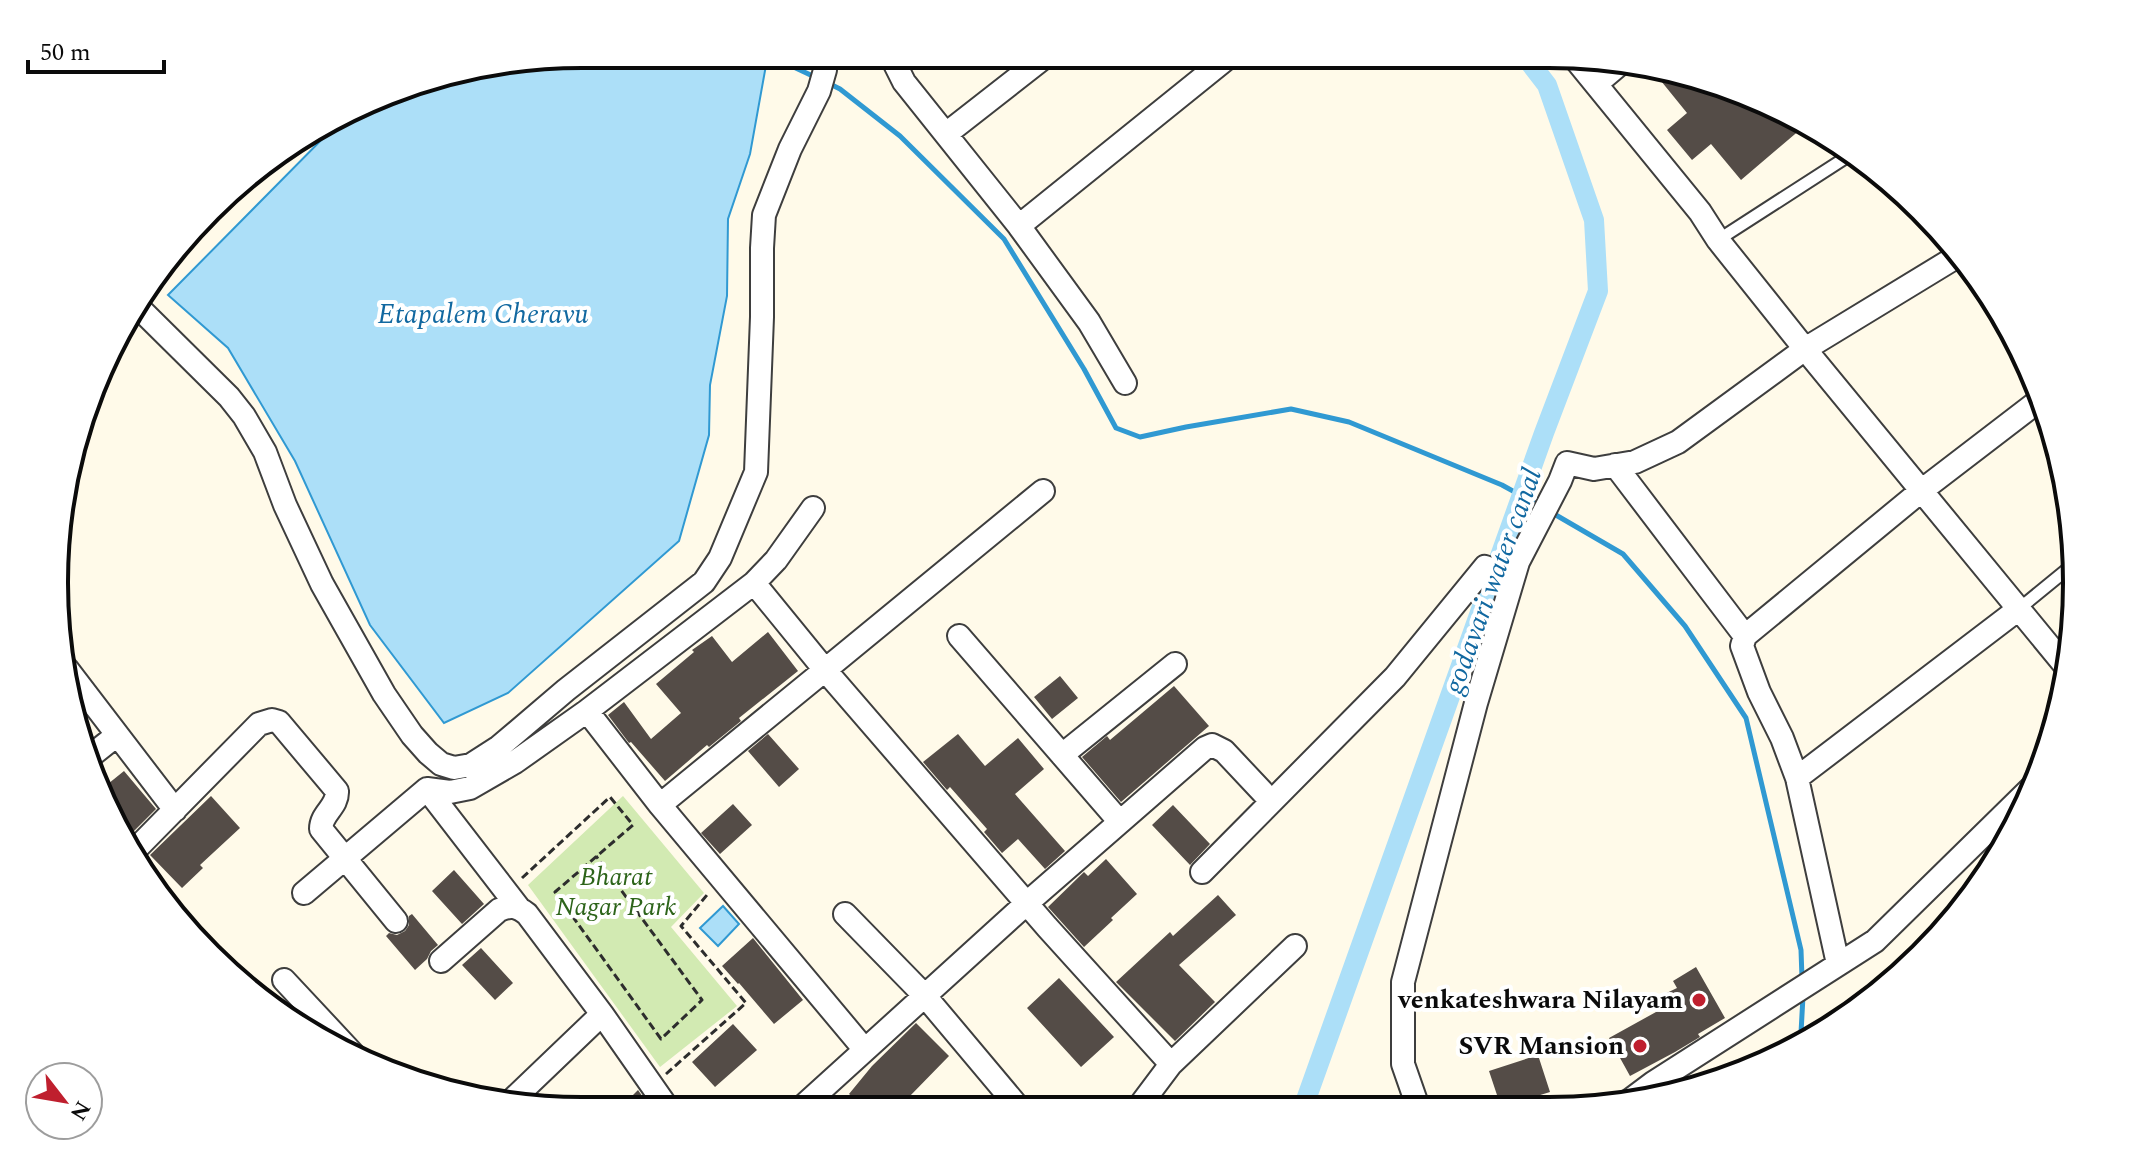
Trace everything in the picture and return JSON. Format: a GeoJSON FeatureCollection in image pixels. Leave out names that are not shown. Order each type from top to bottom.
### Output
{"type":"FeatureCollection","features":[{"type":"Feature","properties":{"kind":"street"},"geometry":{"type":"LineString","coordinates":[[144,313],[229,397],[244,416],[265,452],[285,505],[322,584],[384,694],[412,735],[441,764],[454,768],[471,765],[499,747],[704,582],[720,558],[756,472],[764,215],[790,149],[819,91],[825,68]]}},
{"type":"Feature","properties":{"kind":"street"},"geometry":{"type":"LineString","coordinates":[[897,68],[904,82],[1019,226],[1089,322],[1125,383]]}},
{"type":"Feature","properties":{"kind":"street"},"geometry":{"type":"LineString","coordinates":[[946,134],[1030,68]]}},
{"type":"Feature","properties":{"kind":"street"},"geometry":{"type":"LineString","coordinates":[[1019,226],[1215,68]]}},
{"type":"Feature","properties":{"kind":"street"},"geometry":{"type":"LineString","coordinates":[[1584,69],[1805,349],[2058,656]]}},
{"type":"Feature","properties":{"kind":"street"},"geometry":{"type":"LineString","coordinates":[[1596,84],[1611,72]]}},
{"type":"Feature","properties":{"kind":"street"},"geometry":{"type":"LineString","coordinates":[[1202,872],[1502,567],[1560,481],[1567,463],[1594,469],[1635,462],[1678,442],[1805,349],[1950,261]]}},
{"type":"Feature","properties":{"kind":"street"},"geometry":{"type":"LineString","coordinates":[[1838,964],[1797,778],[1742,646],[1745,636],[1921,491],[2032,406]]}},
{"type":"Feature","properties":{"kind":"street"},"geometry":{"type":"LineString","coordinates":[[1615,465],[1745,636]]}},
{"type":"Feature","properties":{"kind":"street"},"geometry":{"type":"LineString","coordinates":[[660,805],[1043,491]]}},
{"type":"Feature","properties":{"kind":"street"},"geometry":{"type":"LineString","coordinates":[[304,893],[427,789],[450,792],[470,788],[515,762],[587,711],[754,583],[776,560],[813,508]]}},
{"type":"Feature","properties":{"kind":"street"},"geometry":{"type":"LineString","coordinates":[[1415,1097],[1403,1064],[1403,982],[1476,703],[1502,567]]}},
{"type":"Feature","properties":{"kind":"street"},"geometry":{"type":"LineString","coordinates":[[754,583],[825,670],[1171,1064]]}},
{"type":"Feature","properties":{"kind":"street"},"geometry":{"type":"LineString","coordinates":[[1797,778],[2020,608]]}},
{"type":"Feature","properties":{"kind":"street"},"geometry":{"type":"LineString","coordinates":[[959,636],[1120,822]]}},
{"type":"Feature","properties":{"kind":"street"},"geometry":{"type":"LineString","coordinates":[[1062,755],[1175,664]]}},
{"type":"Feature","properties":{"kind":"street"},"geometry":{"type":"LineString","coordinates":[[78,684],[175,810]]}},
{"type":"Feature","properties":{"kind":"street"},"geometry":{"type":"LineString","coordinates":[[587,711],[660,805],[865,1050]]}},
{"type":"Feature","properties":{"kind":"street"},"geometry":{"type":"LineString","coordinates":[[140,845],[259,724],[272,720],[279,722],[337,791],[336,801],[323,818],[321,829],[396,921]]}},
{"type":"Feature","properties":{"kind":"street"},"geometry":{"type":"LineString","coordinates":[[96,751],[117,735]]}},
{"type":"Feature","properties":{"kind":"street"},"geometry":{"type":"LineString","coordinates":[[813,1097],[1027,903],[1205,748],[1212,745],[1224,751],[1271,801]]}},
{"type":"Feature","properties":{"kind":"street"},"geometry":{"type":"LineString","coordinates":[[427,789],[518,907],[527,914],[660,1097]]}},
{"type":"Feature","properties":{"kind":"street"},"geometry":{"type":"LineString","coordinates":[[1647,1087],[1875,941],[2011,807]]}},
{"type":"Feature","properties":{"kind":"street"},"geometry":{"type":"LineString","coordinates":[[441,961],[499,910],[508,906],[518,907]]}},
{"type":"Feature","properties":{"kind":"street"},"geometry":{"type":"LineString","coordinates":[[845,914],[925,996],[1010,1097]]}},
{"type":"Feature","properties":{"kind":"street"},"geometry":{"type":"LineString","coordinates":[[1146,1097],[1171,1064],[1295,946]]}},
{"type":"Feature","properties":{"kind":"street"},"geometry":{"type":"LineString","coordinates":[[284,980],[333,1032]]}},
{"type":"Feature","properties":{"kind":"street"},"geometry":{"type":"LineString","coordinates":[[519,1093],[602,1014]]}},
{"type":"Feature","properties":{"kind":"lane"},"geometry":{"type":"LineString","coordinates":[[1709,227],[1841,159]]}},
{"type":"Feature","properties":{"kind":"lane"},"geometry":{"type":"LineString","coordinates":[[2020,608],[2063,573]]}},
{"type":"Feature","properties":{"kind":"path"},"geometry":{"type":"LineString","coordinates":[[518,881],[610,797],[633,825],[596,856],[555,892],[661,1039],[702,1000],[596,856]]}},
{"type":"Feature","properties":{"kind":"path"},"geometry":{"type":"LineString","coordinates":[[653,1086],[746,1003],[681,926],[712,889]]}},
{"type":"Feature","properties":{"kind":"green space","name":"Bharat Nagar Park"},"geometry":{"type":"Polygon","coordinates":[[[623,796],[704,893],[671,927],[737,1006],[660,1067],[528,885],[623,796]]]}},
{"type":"Feature","properties":{"kind":"water","name":"Etapalem Cheravu"},"geometry":{"type":"Polygon","coordinates":[[[765,68],[750,154],[728,219],[727,296],[710,385],[709,435],[679,541],[508,693],[444,723],[370,625],[295,461],[228,348],[168,295],[323,138],[417,95],[482,78],[549,69],[765,68]]]}},
{"type":"Feature","properties":{"kind":"water"},"geometry":{"type":"Polygon","coordinates":[[[723,906],[739,924],[718,946],[700,928],[723,906]]]}},
{"type":"Feature","properties":{"kind":"building"},"geometry":{"type":"Polygon","coordinates":[[[1661,81],[1714,95],[1797,132],[1741,180],[1711,144],[1692,160],[1667,130],[1687,113],[1661,81]]]}},
{"type":"Feature","properties":{"kind":"building"},"geometry":{"type":"Polygon","coordinates":[[[768,632],[798,671],[665,781],[629,743],[608,715],[624,702],[651,739],[681,713],[656,684],[694,652],[692,650],[712,636],[732,662],[768,632]]]}},
{"type":"Feature","properties":{"kind":"building"},"geometry":{"type":"Polygon","coordinates":[[[1060,676],[1078,698],[1052,719],[1034,697],[1060,676]]]}},
{"type":"Feature","properties":{"kind":"building"},"geometry":{"type":"Polygon","coordinates":[[[1174,686],[1209,726],[1121,802],[1082,757],[1107,736],[1110,740],[1174,686]]]}},
{"type":"Feature","properties":{"kind":"building"},"geometry":{"type":"Polygon","coordinates":[[[768,734],[799,769],[779,787],[748,751],[768,734]]]}},
{"type":"Feature","properties":{"kind":"building"},"geometry":{"type":"Polygon","coordinates":[[[958,734],[985,766],[1018,738],[1044,769],[1015,794],[1065,851],[1045,869],[1018,839],[1002,853],[984,832],[987,829],[923,762],[958,734]]]}},
{"type":"Feature","properties":{"kind":"building"},"geometry":{"type":"Polygon","coordinates":[[[124,771],[156,809],[133,832],[121,810],[109,783],[124,771]]]}},
{"type":"Feature","properties":{"kind":"building"},"geometry":{"type":"Polygon","coordinates":[[[211,796],[240,828],[200,865],[203,868],[182,888],[150,855],[211,796]]]}},
{"type":"Feature","properties":{"kind":"building"},"geometry":{"type":"Polygon","coordinates":[[[733,804],[752,825],[720,854],[701,833],[733,804]]]}},
{"type":"Feature","properties":{"kind":"building"},"geometry":{"type":"Polygon","coordinates":[[[1173,805],[1210,844],[1190,865],[1152,825],[1173,805]]]}},
{"type":"Feature","properties":{"kind":"building"},"geometry":{"type":"Polygon","coordinates":[[[1106,859],[1137,894],[1084,947],[1048,907],[1084,872],[1088,876],[1106,859]]]}},
{"type":"Feature","properties":{"kind":"building"},"geometry":{"type":"Polygon","coordinates":[[[454,870],[484,904],[462,924],[432,891],[454,870]]]}},
{"type":"Feature","properties":{"kind":"building"},"geometry":{"type":"Polygon","coordinates":[[[1218,895],[1236,915],[1179,965],[1215,1002],[1175,1041],[1116,982],[1170,932],[1173,936],[1218,895]]]}},
{"type":"Feature","properties":{"kind":"building"},"geometry":{"type":"Polygon","coordinates":[[[412,914],[438,945],[415,970],[386,936],[405,931],[412,914]]]}},
{"type":"Feature","properties":{"kind":"building"},"geometry":{"type":"Polygon","coordinates":[[[753,938],[803,1000],[774,1024],[722,966],[753,938]]]}},
{"type":"Feature","properties":{"kind":"building"},"geometry":{"type":"Polygon","coordinates":[[[481,948],[513,983],[495,1000],[462,965],[481,948]]]}},
{"type":"Feature","properties":{"kind":"building"},"geometry":{"type":"Polygon","coordinates":[[[1696,967],[1725,1018],[1698,1034],[1700,1037],[1630,1076],[1609,1038],[1656,1012],[1650,1001],[1677,988],[1673,981],[1696,967]]]}},
{"type":"Feature","properties":{"kind":"building"},"geometry":{"type":"Polygon","coordinates":[[[1059,978],[1114,1037],[1081,1067],[1027,1008],[1059,978]]]}},
{"type":"Feature","properties":{"kind":"building"},"geometry":{"type":"Polygon","coordinates":[[[916,1023],[949,1056],[909,1097],[853,1097],[849,1094],[872,1066],[916,1023]]]}},
{"type":"Feature","properties":{"kind":"building"},"geometry":{"type":"Polygon","coordinates":[[[733,1024],[757,1050],[715,1087],[692,1062],[733,1024]]]}},
{"type":"Feature","properties":{"kind":"building"},"geometry":{"type":"Polygon","coordinates":[[[1538,1055],[1550,1092],[1534,1097],[1498,1097],[1489,1071],[1538,1055]]]}},
{"type":"Feature","properties":{"kind":"building"},"geometry":{"type":"Polygon","coordinates":[[[638,1090],[643,1097],[631,1097],[638,1090]]]}},
{"type":"Feature","properties":{"kind":"waterway"},"geometry":{"type":"LineString","coordinates":[[796,68],[817,78]]}},
{"type":"Feature","properties":{"kind":"waterway","name":"godavari water canal"},"geometry":{"type":"LineString","coordinates":[[1307,1097],[1544,433],[1598,291],[1594,220],[1547,85],[1534,68]]}},
{"type":"Feature","properties":{"kind":"waterway"},"geometry":{"type":"LineString","coordinates":[[826,82],[840,89],[900,136],[1004,239],[1084,369],[1116,428],[1140,437],[1291,409],[1349,422],[1502,485],[1540,506]]}},
{"type":"Feature","properties":{"kind":"waterway"},"geometry":{"type":"LineString","coordinates":[[1549,511],[1623,554],[1685,626],[1746,718],[1801,950],[1802,978]]}},
{"type":"Feature","properties":{"kind":"waterway"},"geometry":{"type":"LineString","coordinates":[[1801,1031],[1803,996]]}},
{"type":"Feature","properties":{"kind":"place","name":"venkateshwara Nilayam"},"geometry":{"type":"Point","coordinates":[1699,1000]}},
{"type":"Feature","properties":{"kind":"place","name":"SVR Mansion"},"geometry":{"type":"Point","coordinates":[1640,1046]}}]}
